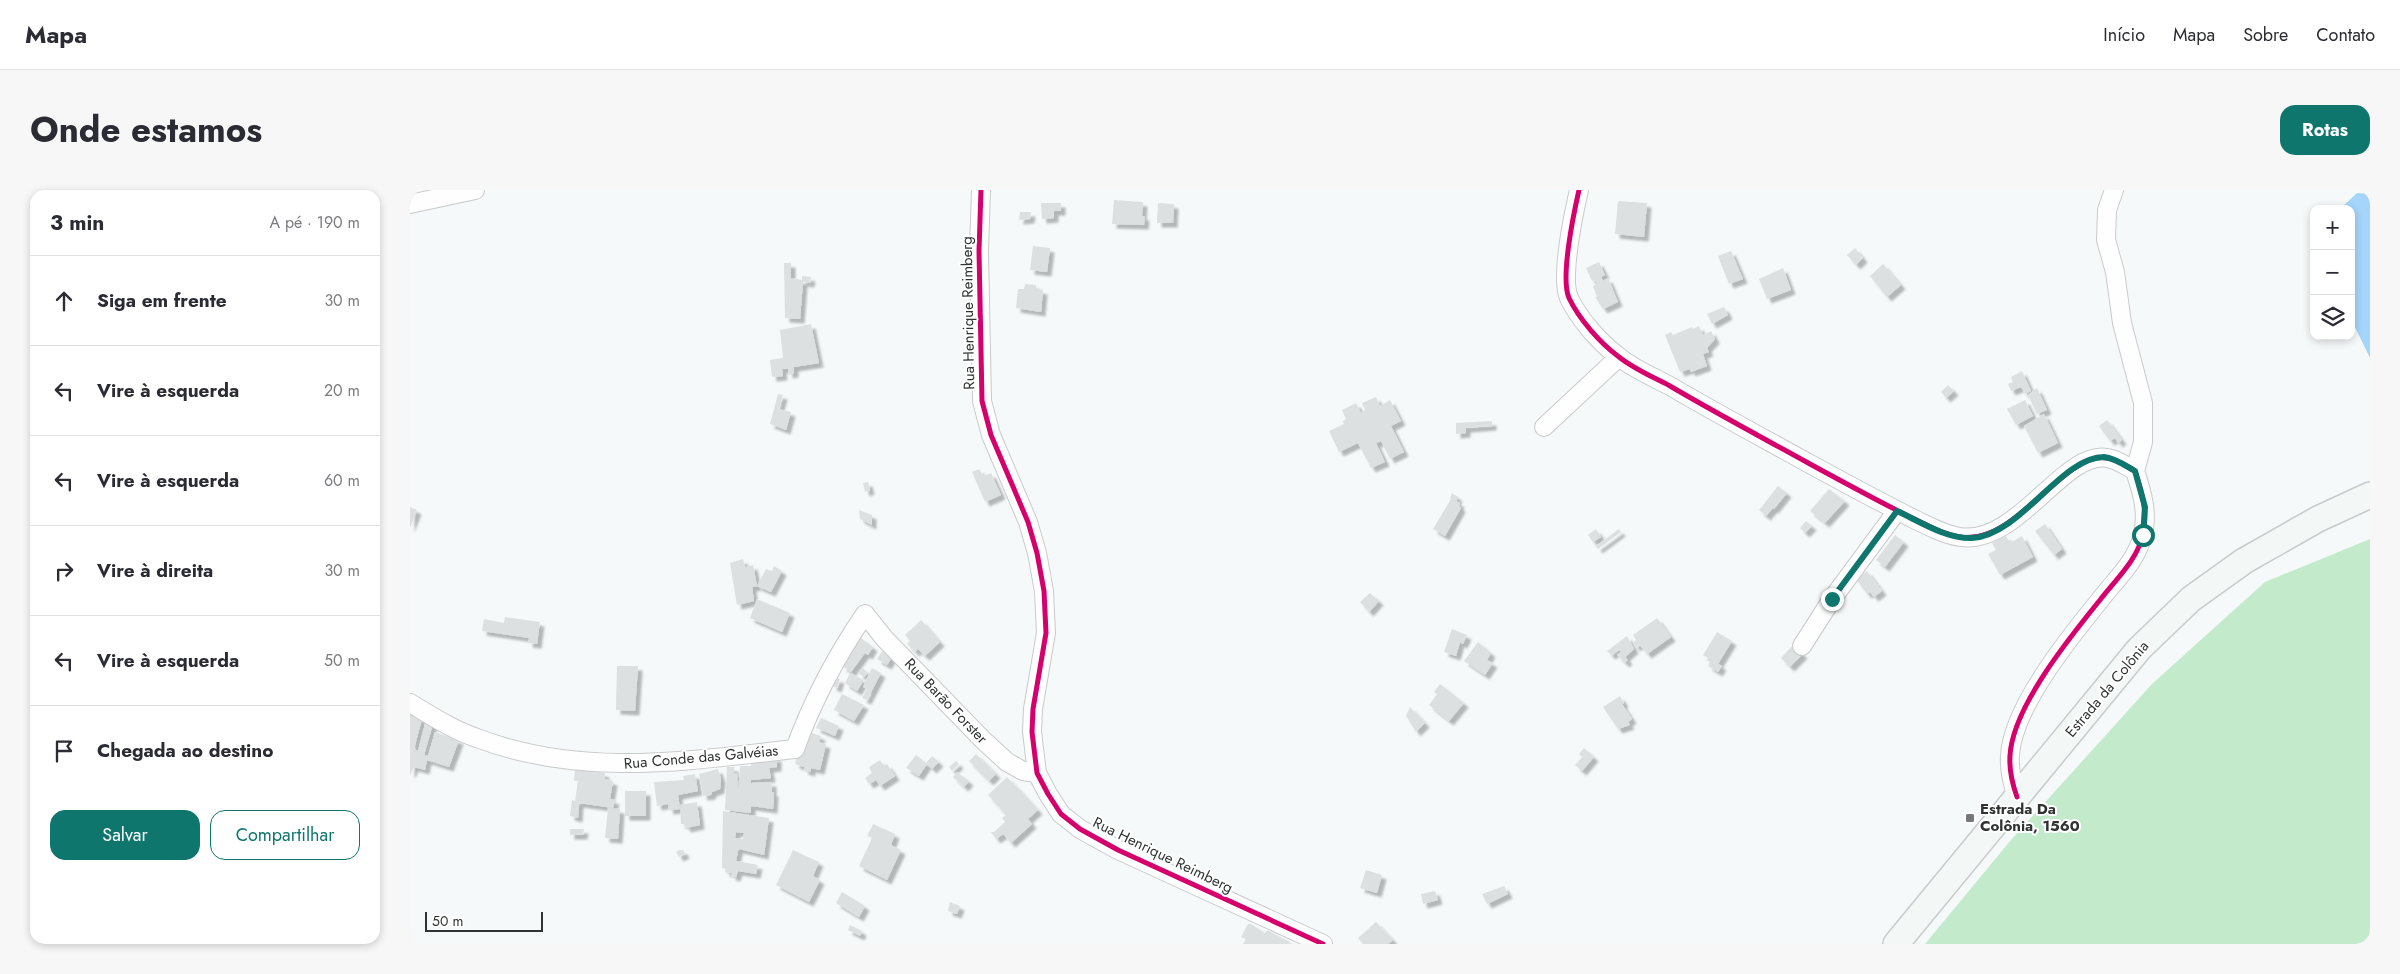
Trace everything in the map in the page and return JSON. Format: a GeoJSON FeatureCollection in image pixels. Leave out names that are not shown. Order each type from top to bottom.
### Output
{"type":"FeatureCollection","features":[{"type":"Feature","properties":{"kind":"main road","name":"Estrada da Colônia"},"geometry":{"type":"LineString","coordinates":[[1896,944],[2139,649],[2191,600],[2252,557],[2318,519],[2370,495]]}},
{"type":"Feature","properties":{"kind":"street"},"geometry":{"type":"LineString","coordinates":[[411,200],[475,190]]}},
{"type":"Feature","properties":{"kind":"street","name":"Rua Henrique Reimberg"},"geometry":{"type":"LineString","coordinates":[[981,190],[979,251],[982,401],[991,436],[1028,522],[1037,553],[1044,591],[1046,633],[1033,709],[1032,732],[1037,773],[1061,814],[1080,829],[1118,850],[1323,944]]}},
{"type":"Feature","properties":{"kind":"street"},"geometry":{"type":"LineString","coordinates":[[1579,190],[1571,232],[1566,289],[1575,308],[1592,330],[1619,357],[1710,410],[1897,511],[1948,533],[1973,538],[2002,526],[2066,474],[2082,463],[2094,458],[2106,457],[2135,471]]}},
{"type":"Feature","properties":{"kind":"street"},"geometry":{"type":"LineString","coordinates":[[2017,797],[2010,777],[2010,756],[2020,717],[2068,641],[2127,568],[2143,535],[2145,507],[2135,471],[2143,442],[2143,403],[2122,323],[2115,272],[2106,240],[2106,210],[2114,190]]}},
{"type":"Feature","properties":{"kind":"street"},"geometry":{"type":"LineString","coordinates":[[1544,427],[1619,357]]}},
{"type":"Feature","properties":{"kind":"street"},"geometry":{"type":"LineString","coordinates":[[1802,646],[1832,599],[1897,511]]}},
{"type":"Feature","properties":{"kind":"street","name":"Rua Barão Forster"},"geometry":{"type":"LineString","coordinates":[[795,749],[801,730],[834,664],[864,614],[884,638],[984,741],[1007,762],[1023,771],[1037,773]]}},
{"type":"Feature","properties":{"kind":"street","name":"Rua Conde das Galvéias"},"geometry":{"type":"LineString","coordinates":[[410,703],[448,726],[476,738],[517,751],[567,761],[615,765],[658,764],[795,749]]}},
{"type":"Feature","properties":{"kind":"green space"},"geometry":{"type":"Polygon","coordinates":[[[2370,539],[2370,944],[1925,944],[2011,840],[2152,684],[2265,582],[2370,539]]]}},
{"type":"Feature","properties":{"kind":"water"},"geometry":{"type":"Polygon","coordinates":[[[2357,193],[2370,194],[2370,358],[2355,327],[2355,205],[2344,205],[2357,193]]]}},
{"type":"Feature","properties":{"kind":"building"},"geometry":{"type":"Polygon","coordinates":[[[1114,200],[1143,202],[1142,216],[1145,216],[1144,225],[1112,224],[1114,200]]]}},
{"type":"Feature","properties":{"kind":"building"},"geometry":{"type":"Polygon","coordinates":[[[1618,201],[1647,203],[1644,237],[1615,234],[1618,201]]]}},
{"type":"Feature","properties":{"kind":"building"},"geometry":{"type":"Polygon","coordinates":[[[1041,203],[1061,203],[1061,211],[1054,211],[1054,218],[1042,219],[1041,203]]]}},
{"type":"Feature","properties":{"kind":"building"},"geometry":{"type":"Polygon","coordinates":[[[1158,203],[1174,204],[1173,223],[1157,223],[1158,203]]]}},
{"type":"Feature","properties":{"kind":"building"},"geometry":{"type":"Polygon","coordinates":[[[1020,212],[1031,212],[1030,219],[1019,220],[1020,212]]]}},
{"type":"Feature","properties":{"kind":"building"},"geometry":{"type":"Polygon","coordinates":[[[1033,246],[1050,248],[1047,272],[1030,270],[1033,246]]]}},
{"type":"Feature","properties":{"kind":"building"},"geometry":{"type":"Polygon","coordinates":[[[1855,248],[1863,258],[1856,265],[1847,255],[1855,248]]]}},
{"type":"Feature","properties":{"kind":"building"},"geometry":{"type":"Polygon","coordinates":[[[1731,251],[1743,279],[1729,284],[1718,256],[1731,251]]]}},
{"type":"Feature","properties":{"kind":"building"},"geometry":{"type":"Polygon","coordinates":[[[1599,262],[1605,275],[1601,277],[1603,281],[1608,278],[1618,302],[1603,309],[1595,297],[1597,297],[1593,286],[1597,284],[1595,280],[1592,281],[1586,268],[1599,262]]]}},
{"type":"Feature","properties":{"kind":"building"},"geometry":{"type":"Polygon","coordinates":[[[784,263],[791,263],[791,278],[802,280],[802,276],[811,277],[810,283],[803,282],[800,319],[785,318],[784,263]]]}},
{"type":"Feature","properties":{"kind":"building"},"geometry":{"type":"Polygon","coordinates":[[[1883,264],[1901,285],[1887,297],[1870,276],[1883,264]]]}},
{"type":"Feature","properties":{"kind":"building"},"geometry":{"type":"Polygon","coordinates":[[[1783,268],[1791,290],[1767,299],[1759,279],[1783,268]]]}},
{"type":"Feature","properties":{"kind":"building"},"geometry":{"type":"Polygon","coordinates":[[[1025,284],[1036,285],[1036,289],[1043,290],[1041,312],[1016,308],[1018,289],[1024,289],[1025,284]]]}},
{"type":"Feature","properties":{"kind":"building"},"geometry":{"type":"Polygon","coordinates":[[[1724,307],[1728,315],[1712,324],[1707,314],[1724,307]]]}},
{"type":"Feature","properties":{"kind":"building"},"geometry":{"type":"Polygon","coordinates":[[[811,324],[819,363],[794,367],[794,373],[788,374],[788,369],[782,369],[783,376],[772,377],[770,360],[783,358],[780,330],[811,324]]]}},
{"type":"Feature","properties":{"kind":"building"},"geometry":{"type":"Polygon","coordinates":[[[1699,326],[1703,335],[1711,331],[1715,339],[1707,348],[1709,352],[1703,354],[1707,366],[1691,372],[1690,369],[1680,372],[1665,335],[1671,332],[1673,335],[1699,326]]]}},
{"type":"Feature","properties":{"kind":"building"},"geometry":{"type":"Polygon","coordinates":[[[2022,371],[2031,391],[2025,394],[2021,387],[2011,391],[2008,384],[2013,382],[2011,377],[2022,371]]]}},
{"type":"Feature","properties":{"kind":"building"},"geometry":{"type":"Polygon","coordinates":[[[1948,385],[1954,391],[1946,398],[1941,392],[1948,385]]]}},
{"type":"Feature","properties":{"kind":"building"},"geometry":{"type":"Polygon","coordinates":[[[2037,388],[2047,410],[2037,414],[2028,395],[2037,388]]]}},
{"type":"Feature","properties":{"kind":"building"},"geometry":{"type":"Polygon","coordinates":[[[778,394],[783,395],[779,409],[791,412],[786,430],[770,424],[778,394]]]}},
{"type":"Feature","properties":{"kind":"building"},"geometry":{"type":"Polygon","coordinates":[[[1376,397],[1380,406],[1390,400],[1401,421],[1391,426],[1404,452],[1390,459],[1381,441],[1376,443],[1385,462],[1371,468],[1358,443],[1339,452],[1329,431],[1344,424],[1343,421],[1346,419],[1342,410],[1356,403],[1361,413],[1365,410],[1362,403],[1376,397]]]}},
{"type":"Feature","properties":{"kind":"building"},"geometry":{"type":"Polygon","coordinates":[[[2025,400],[2033,416],[2016,425],[2007,409],[2025,400]]]}},
{"type":"Feature","properties":{"kind":"building"},"geometry":{"type":"Polygon","coordinates":[[[2044,414],[2058,443],[2038,453],[2024,426],[2044,414]]]}},
{"type":"Feature","properties":{"kind":"building"},"geometry":{"type":"Polygon","coordinates":[[[2107,420],[2122,440],[2118,443],[2115,438],[2110,441],[2099,426],[2107,420]]]}},
{"type":"Feature","properties":{"kind":"building"},"geometry":{"type":"Polygon","coordinates":[[[1492,421],[1492,426],[1466,428],[1466,433],[1456,434],[1456,423],[1492,421]]]}},
{"type":"Feature","properties":{"kind":"building"},"geometry":{"type":"Polygon","coordinates":[[[979,469],[983,476],[991,473],[1001,495],[985,502],[972,472],[979,469]]]}},
{"type":"Feature","properties":{"kind":"building"},"geometry":{"type":"Polygon","coordinates":[[[868,482],[870,490],[865,492],[863,483],[868,482]]]}},
{"type":"Feature","properties":{"kind":"building"},"geometry":{"type":"Polygon","coordinates":[[[1778,486],[1787,493],[1766,516],[1759,510],[1778,486]]]}},
{"type":"Feature","properties":{"kind":"building"},"geometry":{"type":"Polygon","coordinates":[[[1829,489],[1845,501],[1825,523],[1810,511],[1829,489]]]}},
{"type":"Feature","properties":{"kind":"building"},"geometry":{"type":"Polygon","coordinates":[[[1452,493],[1458,497],[1456,501],[1460,503],[1459,506],[1461,508],[1445,536],[1433,529],[1451,499],[1452,493]]]}},
{"type":"Feature","properties":{"kind":"building"},"geometry":{"type":"Polygon","coordinates":[[[410,507],[417,510],[410,528],[410,507]]]}},
{"type":"Feature","properties":{"kind":"building"},"geometry":{"type":"Polygon","coordinates":[[[859,510],[872,515],[872,525],[860,519],[859,510]]]}},
{"type":"Feature","properties":{"kind":"building"},"geometry":{"type":"Polygon","coordinates":[[[1806,521],[1812,526],[1805,533],[1800,528],[1806,521]]]}},
{"type":"Feature","properties":{"kind":"building"},"geometry":{"type":"Polygon","coordinates":[[[2045,524],[2062,549],[2054,555],[2035,531],[2045,524]]]}},
{"type":"Feature","properties":{"kind":"building"},"geometry":{"type":"Polygon","coordinates":[[[1596,529],[1601,537],[1593,542],[1588,535],[1596,529]]]}},
{"type":"Feature","properties":{"kind":"building"},"geometry":{"type":"Polygon","coordinates":[[[1619,529],[1621,532],[1598,549],[1596,546],[1619,529]]]}},
{"type":"Feature","properties":{"kind":"building"},"geometry":{"type":"Polygon","coordinates":[[[1895,535],[1904,542],[1885,567],[1876,560],[1895,535]]]}},
{"type":"Feature","properties":{"kind":"building"},"geometry":{"type":"Polygon","coordinates":[[[2006,536],[2010,543],[2022,536],[2033,557],[2000,575],[1988,554],[1996,550],[1992,543],[2006,536]]]}},
{"type":"Feature","properties":{"kind":"building"},"geometry":{"type":"Polygon","coordinates":[[[743,559],[745,567],[753,565],[757,586],[752,587],[754,601],[737,605],[730,563],[743,559]]]}},
{"type":"Feature","properties":{"kind":"building"},"geometry":{"type":"Polygon","coordinates":[[[774,566],[782,571],[771,592],[757,586],[766,569],[772,571],[774,566]]]}},
{"type":"Feature","properties":{"kind":"building"},"geometry":{"type":"Polygon","coordinates":[[[1867,571],[1882,591],[1874,597],[1870,592],[1867,594],[1856,579],[1867,571]]]}},
{"type":"Feature","properties":{"kind":"building"},"geometry":{"type":"Polygon","coordinates":[[[1370,593],[1379,601],[1369,612],[1360,602],[1370,593]]]}},
{"type":"Feature","properties":{"kind":"building"},"geometry":{"type":"Polygon","coordinates":[[[757,599],[790,613],[782,632],[750,618],[757,599]]]}},
{"type":"Feature","properties":{"kind":"building"},"geometry":{"type":"Polygon","coordinates":[[[505,617],[540,622],[537,644],[528,643],[529,638],[482,631],[484,619],[504,623],[505,617]]]}},
{"type":"Feature","properties":{"kind":"building"},"geometry":{"type":"Polygon","coordinates":[[[1657,618],[1671,637],[1647,654],[1639,644],[1636,647],[1633,643],[1636,640],[1633,635],[1657,618]]]}},
{"type":"Feature","properties":{"kind":"building"},"geometry":{"type":"Polygon","coordinates":[[[921,620],[940,642],[925,656],[918,649],[915,652],[907,644],[910,641],[905,635],[921,620]]]}},
{"type":"Feature","properties":{"kind":"building"},"geometry":{"type":"Polygon","coordinates":[[[1452,629],[1467,635],[1463,644],[1460,642],[1456,656],[1444,652],[1452,629]]]}},
{"type":"Feature","properties":{"kind":"building"},"geometry":{"type":"Polygon","coordinates":[[[1717,632],[1732,641],[1718,664],[1722,666],[1718,672],[1708,666],[1711,660],[1703,655],[1717,632]]]}},
{"type":"Feature","properties":{"kind":"building"},"geometry":{"type":"Polygon","coordinates":[[[1627,636],[1634,649],[1625,657],[1628,660],[1625,663],[1617,655],[1621,652],[1619,649],[1611,655],[1607,651],[1627,636]]]}},
{"type":"Feature","properties":{"kind":"building"},"geometry":{"type":"Polygon","coordinates":[[[861,638],[873,647],[868,655],[865,653],[851,672],[842,666],[861,638]]]}},
{"type":"Feature","properties":{"kind":"building"},"geometry":{"type":"Polygon","coordinates":[[[1478,642],[1491,653],[1487,660],[1493,663],[1485,675],[1464,661],[1478,642]]]}},
{"type":"Feature","properties":{"kind":"building"},"geometry":{"type":"Polygon","coordinates":[[[1793,645],[1803,654],[1790,667],[1781,658],[1793,645]]]}},
{"type":"Feature","properties":{"kind":"building"},"geometry":{"type":"Polygon","coordinates":[[[882,651],[892,657],[887,665],[877,659],[882,651]]]}},
{"type":"Feature","properties":{"kind":"building"},"geometry":{"type":"Polygon","coordinates":[[[617,666],[638,666],[635,711],[616,710],[617,666]]]}},
{"type":"Feature","properties":{"kind":"building"},"geometry":{"type":"Polygon","coordinates":[[[863,668],[868,673],[864,677],[858,673],[863,668]]]}},
{"type":"Feature","properties":{"kind":"building"},"geometry":{"type":"Polygon","coordinates":[[[872,668],[881,673],[867,700],[862,698],[867,689],[863,687],[872,668]]]}},
{"type":"Feature","properties":{"kind":"building"},"geometry":{"type":"Polygon","coordinates":[[[850,673],[864,680],[857,691],[845,683],[850,673]]]}},
{"type":"Feature","properties":{"kind":"building"},"geometry":{"type":"Polygon","coordinates":[[[835,678],[840,679],[837,688],[832,686],[835,678]]]}},
{"type":"Feature","properties":{"kind":"building"},"geometry":{"type":"Polygon","coordinates":[[[1440,684],[1464,703],[1449,721],[1429,705],[1437,694],[1434,692],[1440,684]]]}},
{"type":"Feature","properties":{"kind":"building"},"geometry":{"type":"Polygon","coordinates":[[[842,694],[864,705],[854,721],[834,710],[842,694]]]}},
{"type":"Feature","properties":{"kind":"building"},"geometry":{"type":"Polygon","coordinates":[[[1620,696],[1624,703],[1622,704],[1632,719],[1628,722],[1630,725],[1618,729],[1603,707],[1620,696]]]}},
{"type":"Feature","properties":{"kind":"building"},"geometry":{"type":"Polygon","coordinates":[[[1410,707],[1425,723],[1416,732],[1406,716],[1410,707]]]}},
{"type":"Feature","properties":{"kind":"building"},"geometry":{"type":"Polygon","coordinates":[[[410,712],[422,719],[414,749],[418,751],[426,720],[433,724],[424,755],[428,756],[435,732],[459,740],[449,767],[427,760],[425,770],[414,767],[410,775],[410,712]]]}},
{"type":"Feature","properties":{"kind":"building"},"geometry":{"type":"Polygon","coordinates":[[[821,718],[839,726],[835,736],[816,728],[821,718]]]}},
{"type":"Feature","properties":{"kind":"building"},"geometry":{"type":"Polygon","coordinates":[[[809,732],[821,736],[819,742],[826,744],[820,770],[811,768],[811,772],[795,764],[801,738],[809,732]]]}},
{"type":"Feature","properties":{"kind":"building"},"geometry":{"type":"Polygon","coordinates":[[[1584,748],[1594,757],[1582,771],[1575,765],[1582,757],[1579,754],[1584,748]]]}},
{"type":"Feature","properties":{"kind":"building"},"geometry":{"type":"Polygon","coordinates":[[[976,754],[996,774],[989,781],[969,761],[976,754]]]}},
{"type":"Feature","properties":{"kind":"building"},"geometry":{"type":"Polygon","coordinates":[[[916,755],[926,763],[932,756],[939,762],[932,769],[927,764],[919,776],[906,768],[916,755]]]}},
{"type":"Feature","properties":{"kind":"building"},"geometry":{"type":"Polygon","coordinates":[[[777,757],[777,767],[769,768],[771,778],[751,780],[751,783],[772,782],[772,792],[774,792],[773,809],[751,806],[751,813],[725,810],[727,767],[734,767],[734,773],[737,773],[738,794],[740,766],[751,766],[751,760],[777,757]]]}},
{"type":"Feature","properties":{"kind":"building"},"geometry":{"type":"Polygon","coordinates":[[[880,760],[884,766],[887,764],[895,776],[880,786],[876,780],[869,784],[865,778],[872,773],[869,767],[880,760]]]}},
{"type":"Feature","properties":{"kind":"building"},"geometry":{"type":"Polygon","coordinates":[[[956,761],[959,764],[952,771],[949,767],[956,761]]]}},
{"type":"Feature","properties":{"kind":"building"},"geometry":{"type":"Polygon","coordinates":[[[575,769],[605,773],[605,779],[613,781],[610,799],[615,800],[613,808],[579,803],[578,818],[570,816],[572,800],[575,801],[578,781],[574,781],[575,769]]]}},
{"type":"Feature","properties":{"kind":"building"},"geometry":{"type":"Polygon","coordinates":[[[718,769],[721,779],[720,789],[712,792],[711,795],[703,796],[699,774],[718,769]]]}},
{"type":"Feature","properties":{"kind":"building"},"geometry":{"type":"Polygon","coordinates":[[[957,772],[969,781],[964,787],[953,777],[957,772]]]}},
{"type":"Feature","properties":{"kind":"building"},"geometry":{"type":"Polygon","coordinates":[[[695,774],[698,791],[678,795],[680,809],[669,810],[668,804],[657,806],[654,782],[684,780],[683,776],[695,774]]]}},
{"type":"Feature","properties":{"kind":"building"},"geometry":{"type":"Polygon","coordinates":[[[1007,777],[1038,810],[1028,819],[1032,824],[1011,843],[1003,834],[996,839],[991,832],[994,832],[1005,822],[1002,818],[1006,815],[988,795],[1007,777]]]}},
{"type":"Feature","properties":{"kind":"building"},"geometry":{"type":"Polygon","coordinates":[[[625,791],[646,791],[646,816],[625,816],[625,791]]]}},
{"type":"Feature","properties":{"kind":"building"},"geometry":{"type":"Polygon","coordinates":[[[697,802],[700,825],[686,828],[685,824],[681,824],[680,805],[697,802]]]}},
{"type":"Feature","properties":{"kind":"building"},"geometry":{"type":"Polygon","coordinates":[[[608,808],[620,809],[618,839],[605,838],[608,808]]]}},
{"type":"Feature","properties":{"kind":"building"},"geometry":{"type":"Polygon","coordinates":[[[723,811],[769,818],[764,855],[739,849],[738,851],[736,861],[758,865],[756,874],[738,871],[736,877],[731,876],[732,873],[725,872],[726,869],[722,868],[723,811]],[[736,832],[735,838],[743,839],[744,833],[736,832]]]}},
{"type":"Feature","properties":{"kind":"building"},"geometry":{"type":"Polygon","coordinates":[[[873,824],[895,834],[891,845],[901,850],[887,880],[859,866],[872,838],[867,836],[873,824]]]}},
{"type":"Feature","properties":{"kind":"building"},"geometry":{"type":"Polygon","coordinates":[[[570,829],[584,829],[583,835],[570,835],[570,829]]]}},
{"type":"Feature","properties":{"kind":"building"},"geometry":{"type":"Polygon","coordinates":[[[683,850],[685,854],[679,857],[676,852],[683,850]]]}},
{"type":"Feature","properties":{"kind":"building"},"geometry":{"type":"Polygon","coordinates":[[[793,850],[819,862],[813,876],[820,880],[809,902],[776,885],[793,850]]]}},
{"type":"Feature","properties":{"kind":"building"},"geometry":{"type":"Polygon","coordinates":[[[1366,870],[1382,875],[1377,893],[1360,888],[1366,870]]]}},
{"type":"Feature","properties":{"kind":"building"},"geometry":{"type":"Polygon","coordinates":[[[1504,886],[1508,894],[1487,904],[1482,894],[1504,886]]]}},
{"type":"Feature","properties":{"kind":"building"},"geometry":{"type":"Polygon","coordinates":[[[1435,891],[1438,900],[1423,904],[1421,894],[1435,891]]]}},
{"type":"Feature","properties":{"kind":"building"},"geometry":{"type":"Polygon","coordinates":[[[842,892],[865,906],[859,917],[836,903],[842,892]]]}},
{"type":"Feature","properties":{"kind":"building"},"geometry":{"type":"Polygon","coordinates":[[[950,902],[960,906],[957,914],[948,911],[950,902]]]}},
{"type":"Feature","properties":{"kind":"building"},"geometry":{"type":"Polygon","coordinates":[[[1376,922],[1393,940],[1388,944],[1363,944],[1358,938],[1376,922]]]}},
{"type":"Feature","properties":{"kind":"building"},"geometry":{"type":"Polygon","coordinates":[[[1248,924],[1265,933],[1267,930],[1290,942],[1289,944],[1243,944],[1246,939],[1241,937],[1248,924]]]}},
{"type":"Feature","properties":{"kind":"building"},"geometry":{"type":"Polygon","coordinates":[[[850,925],[862,931],[860,936],[848,930],[850,925]]]}},
{"type":"Feature","properties":{"kind":"cycle path"},"geometry":{"type":"LineString","coordinates":[[981,190],[979,251],[982,401],[991,435],[1028,522],[1037,553],[1044,591],[1046,633],[1033,709],[1032,732],[1037,773],[1061,814],[1080,829],[1118,850],[1323,944]]}},
{"type":"Feature","properties":{"kind":"cycle path"},"geometry":{"type":"LineString","coordinates":[[1579,190],[1567,261],[1567,289],[1573,306],[1597,338],[1619,357],[1637,369],[1897,511],[1947,534],[1960,537],[1981,536],[2001,527],[2020,514],[2074,468],[2091,459],[2111,459],[2135,471],[2145,510],[2143,534],[2140,544],[2131,561],[2059,653],[2031,695],[2013,737],[2010,756],[2011,777],[2017,797]]}},
{"type":"Feature","properties":{"kind":"place","name":"Estrada Da Colônia, 1560"},"geometry":{"type":"Point","coordinates":[1970,818]}},
{"type":"Feature","properties":{"kind":"route"},"geometry":{"type":"LineString","coordinates":[[1832,599],[1897,511],[1948,533],[1960,537],[1973,538],[2002,526],[2044,495],[2066,474],[2082,463],[2094,458],[2106,457],[2135,471],[2145,507],[2143,535]]}}]}
